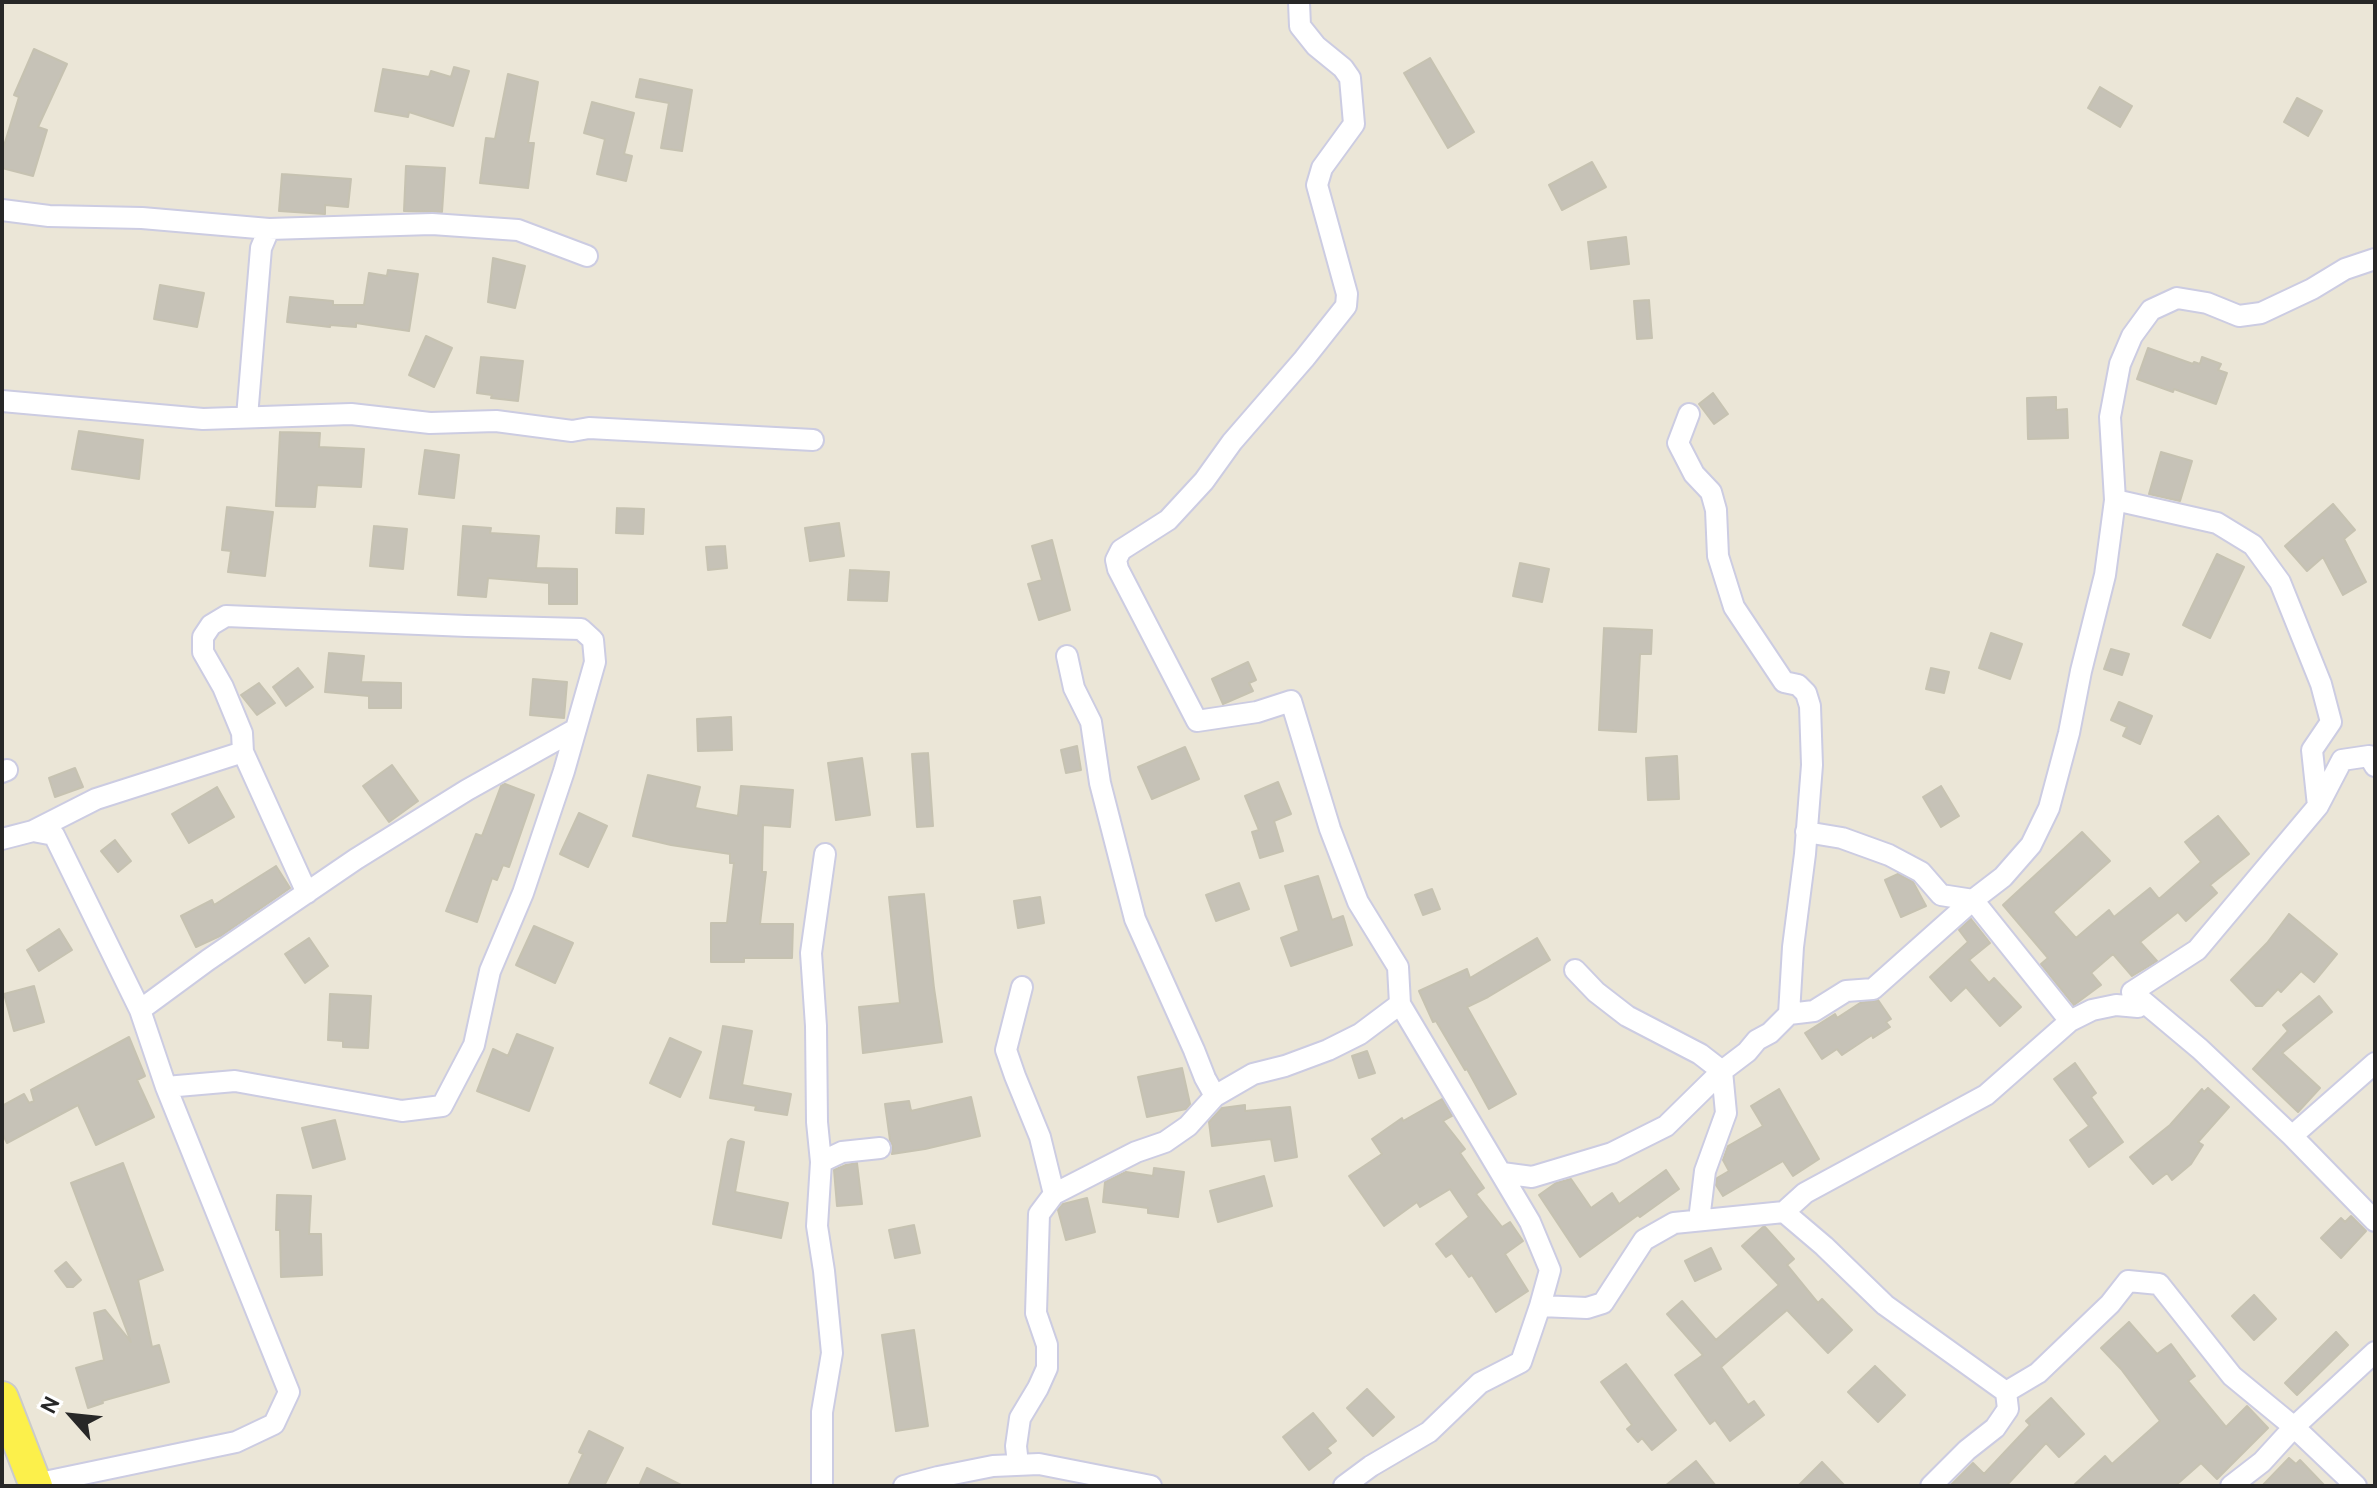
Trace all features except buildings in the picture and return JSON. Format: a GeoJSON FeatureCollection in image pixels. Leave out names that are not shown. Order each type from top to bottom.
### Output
{"type":"FeatureCollection","features":[{"type":"Feature","properties":{"kind":"main road"},"geometry":{"type":"LineString","coordinates":[[2,1398],[36,1485]]}},
{"type":"Feature","properties":{"kind":"street"},"geometry":{"type":"LineString","coordinates":[[1299,2],[1300,26],[1350,78],[1354,124],[1322,168],[1317,185],[1347,294],[1346,306],[1232,442],[1204,481],[1168,520],[1121,550],[1116,560],[1197,721],[1257,712],[1291,701],[1330,829],[1358,902],[1398,967],[1400,1004],[1530,1222],[1550,1270],[1521,1362],[1480,1383],[1429,1432],[1371,1466],[1344,1486]]}},
{"type":"Feature","properties":{"kind":"street"},"geometry":{"type":"LineString","coordinates":[[2,210],[49,216],[142,218],[269,229],[432,224],[518,230],[587,256]]}},
{"type":"Feature","properties":{"kind":"street"},"geometry":{"type":"LineString","coordinates":[[247,417],[261,248],[269,229]]}},
{"type":"Feature","properties":{"kind":"street"},"geometry":{"type":"LineString","coordinates":[[1502,1173],[1532,1177],[1612,1153],[1666,1126],[1722,1071],[1789,1014],[1814,1011],[1846,991],[1873,989],[2003,877],[2031,845],[2049,808],[2069,733],[2105,575],[2115,500],[2110,417],[2120,364],[2132,336],[2151,310],[2177,298],[2207,303],[2239,316],[2261,313],[2312,289],[2345,269],[2375,259]]}},
{"type":"Feature","properties":{"kind":"street"},"geometry":{"type":"LineString","coordinates":[[2,401],[203,419],[351,414],[430,423],[496,421],[572,431],[589,428],[813,440]]}},
{"type":"Feature","properties":{"kind":"street"},"geometry":{"type":"LineString","coordinates":[[1689,414],[1678,443],[1694,474],[1711,492],[1716,510],[1718,556],[1734,607],[1784,682],[1798,685],[1806,693],[1810,706],[1812,765],[1789,1014]]}},
{"type":"Feature","properties":{"kind":"street"},"geometry":{"type":"LineString","coordinates":[[2115,500],[2217,523],[2253,545],[2280,582],[2321,684],[2331,722],[2312,750],[2318,806]]}},
{"type":"Feature","properties":{"kind":"street"},"geometry":{"type":"LineString","coordinates":[[166,1087],[235,1081],[402,1111],[442,1106],[474,1045],[490,971],[523,893],[576,729],[595,662],[593,640],[581,629],[226,616],[211,625],[203,637],[203,652],[223,687],[242,733],[243,752],[307,893]]}},
{"type":"Feature","properties":{"kind":"street"},"geometry":{"type":"LineString","coordinates":[[1067,656],[1074,688],[1091,722],[1100,783],[1135,919],[1215,1096]]}},
{"type":"Feature","properties":{"kind":"street"},"geometry":{"type":"LineString","coordinates":[[140,1010],[356,859],[467,790],[576,729]]}},
{"type":"Feature","properties":{"kind":"street"},"geometry":{"type":"LineString","coordinates":[[2,839],[33,831],[96,799],[243,752]]}},
{"type":"Feature","properties":{"kind":"street"},"geometry":{"type":"LineString","coordinates":[[2132,992],[2197,950],[2318,806],[2342,760],[2369,756],[2375,766]]}},
{"type":"Feature","properties":{"kind":"street"},"geometry":{"type":"LineString","coordinates":[[33,831],[54,835],[140,1010],[166,1087],[289,1392],[274,1424],[236,1442],[36,1485]]}},
{"type":"Feature","properties":{"kind":"street"},"geometry":{"type":"LineString","coordinates":[[1806,832],[1842,838],[1889,855],[1921,872],[1941,895],[1973,900],[2070,1021]]}},
{"type":"Feature","properties":{"kind":"street"},"geometry":{"type":"LineString","coordinates":[[822,1486],[822,1412],[832,1353],[817,1226],[821,1162],[811,953],[825,854]]}},
{"type":"Feature","properties":{"kind":"street"},"geometry":{"type":"LineString","coordinates":[[1575,970],[1596,992],[1627,1016],[1700,1054],[1722,1071],[1726,1113],[1705,1171],[1699,1220]]}},
{"type":"Feature","properties":{"kind":"street"},"geometry":{"type":"LineString","coordinates":[[1022,987],[1006,1050],[1040,1137],[1054,1194]]}},
{"type":"Feature","properties":{"kind":"street"},"geometry":{"type":"LineString","coordinates":[[1540,1306],[1587,1308],[1603,1303],[1644,1240],[1674,1223],[1784,1212],[1805,1193],[1986,1095],[2070,1021],[2092,1010],[2116,1005],[2138,1007],[2132,992]]}},
{"type":"Feature","properties":{"kind":"street"},"geometry":{"type":"LineString","coordinates":[[2132,992],[2200,1049],[2292,1136],[2375,1221]]}},
{"type":"Feature","properties":{"kind":"street"},"geometry":{"type":"LineString","coordinates":[[1018,1464],[1016,1446],[1020,1418],[1047,1368],[1047,1345],[1036,1313],[1039,1214],[1054,1194],[1136,1152],[1165,1142],[1188,1126],[1215,1096],[1253,1074],[1300,1060],[1360,1034],[1400,1004]]}},
{"type":"Feature","properties":{"kind":"street"},"geometry":{"type":"LineString","coordinates":[[2292,1136],[2375,1063]]}},
{"type":"Feature","properties":{"kind":"street"},"geometry":{"type":"LineString","coordinates":[[821,1162],[842,1152],[880,1148]]}},
{"type":"Feature","properties":{"kind":"street"},"geometry":{"type":"LineString","coordinates":[[1784,1212],[1885,1305],[2006,1392],[2008,1409],[1995,1428],[1967,1450],[1931,1486]]}},
{"type":"Feature","properties":{"kind":"street"},"geometry":{"type":"LineString","coordinates":[[2006,1392],[2038,1373],[2100,1315],[2128,1281],[2159,1284],[2232,1376],[2294,1427],[2356,1486]]}},
{"type":"Feature","properties":{"kind":"street"},"geometry":{"type":"LineString","coordinates":[[2231,1486],[2262,1462],[2294,1427],[2375,1352]]}},
{"type":"Feature","properties":{"kind":"street"},"geometry":{"type":"LineString","coordinates":[[904,1486],[993,1466],[1018,1464],[1039,1464],[1151,1486]]}}]}
